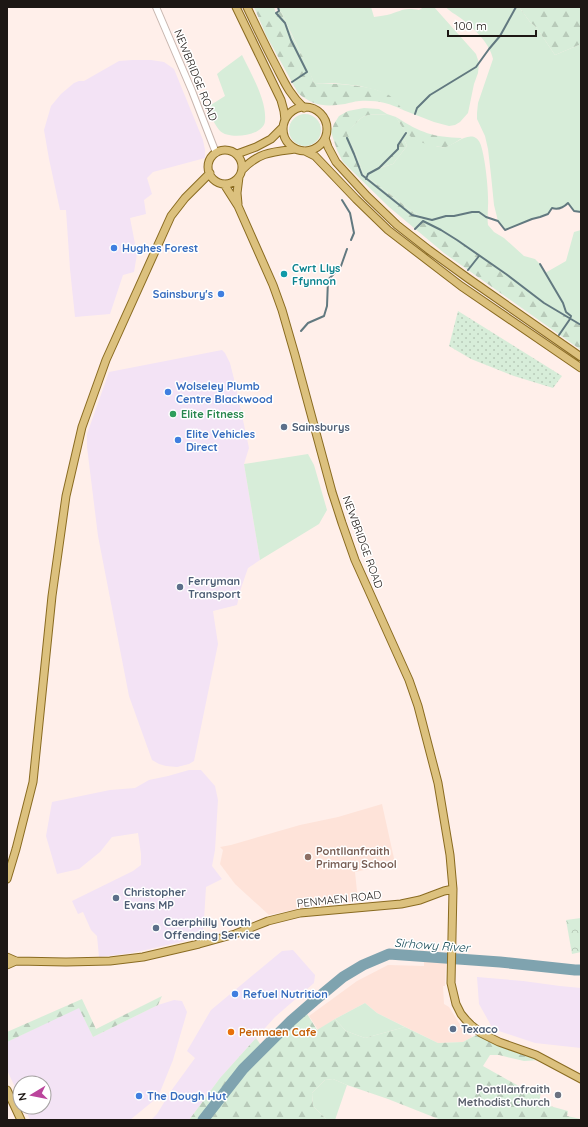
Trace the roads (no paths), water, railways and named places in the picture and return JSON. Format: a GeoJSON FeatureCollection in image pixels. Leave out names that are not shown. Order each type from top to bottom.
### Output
{"type":"FeatureCollection","features":[{"type":"Feature","properties":{"kind":"main road"},"geometry":{"type":"LineString","coordinates":[[236,7],[281,100],[284,110],[283,132],[288,142],[296,149]]}},
{"type":"Feature","properties":{"kind":"main road"},"geometry":{"type":"LineString","coordinates":[[247,7],[285,84],[291,94],[304,108]]}},
{"type":"Feature","properties":{"kind":"main road"},"geometry":{"type":"LineString","coordinates":[[237,154],[256,148],[271,139],[284,124],[290,113],[295,110],[308,108],[320,114],[324,119],[326,131],[325,138],[317,148],[305,151]]}},
{"type":"Feature","properties":{"kind":"main road"},"geometry":{"type":"LineString","coordinates":[[325,138],[336,162],[367,196],[397,225],[469,279],[581,357]]}},
{"type":"Feature","properties":{"kind":"main road"},"geometry":{"type":"LineString","coordinates":[[240,173],[240,161],[237,154],[232,151],[221,150],[212,156],[209,167],[210,173],[216,180],[224,184],[232,182],[250,162],[260,155],[296,149],[316,156],[356,199],[388,230],[461,286],[581,368]]}},
{"type":"Feature","properties":{"kind":"main road"},"geometry":{"type":"LineString","coordinates":[[7,879],[33,782],[52,596],[66,496],[82,427],[106,360],[171,216],[185,198],[210,173]]}},
{"type":"Feature","properties":{"kind":"main road","name":"NEWBRIDGE ROAD"},"geometry":{"type":"LineString","coordinates":[[238,206],[237,193],[240,173]]}},
{"type":"Feature","properties":{"kind":"main road","name":"NEWBRIDGE ROAD"},"geometry":{"type":"LineString","coordinates":[[224,184],[238,206],[268,272],[282,310],[332,492],[348,541],[409,680],[418,706],[436,776],[450,855],[453,889],[451,983],[454,998],[461,1014],[471,1026],[487,1037],[536,1055],[581,1079]]}},
{"type":"Feature","properties":{"kind":"main road","name":"PENMAEN ROAD"},"geometry":{"type":"LineString","coordinates":[[7,957],[16,961],[88,962],[143,957],[207,942],[235,934],[268,921],[300,913],[401,904],[420,900],[453,889]]}},
{"type":"Feature","properties":{"kind":"main road","name":"PENMAEN ROAD"},"geometry":{"type":"LineString","coordinates":[[7,965],[16,961]]}},
{"type":"Feature","properties":{"kind":"main road"},"geometry":{"type":"LineString","coordinates":[[7,1090],[21,1120]]}},
{"type":"Feature","properties":{"kind":"street","name":"NEWBRIDGE ROAD"},"geometry":{"type":"LineString","coordinates":[[156,7],[192,91],[216,153]]}},
{"type":"Feature","properties":{"kind":"waterway"},"geometry":{"type":"LineString","coordinates":[[278,7],[279,11],[276,13],[285,23],[291,40],[307,72],[292,82]]}},
{"type":"Feature","properties":{"kind":"waterway"},"geometry":{"type":"LineString","coordinates":[[415,114],[417,108],[430,95],[476,67],[500,36],[516,7]]}},
{"type":"Feature","properties":{"kind":"waterway"},"geometry":{"type":"LineString","coordinates":[[366,179],[368,174],[379,168],[398,149],[398,145],[406,133]]}},
{"type":"Feature","properties":{"kind":"waterway"},"geometry":{"type":"LineString","coordinates":[[347,138],[362,175],[412,215],[432,220],[446,216],[479,212],[486,217],[498,221],[505,230],[548,214],[552,208],[560,208],[568,203],[574,211],[581,212]]}},
{"type":"Feature","properties":{"kind":"waterway"},"geometry":{"type":"LineString","coordinates":[[342,200],[350,213],[354,233],[351,240]]}},
{"type":"Feature","properties":{"kind":"waterway"},"geometry":{"type":"LineString","coordinates":[[415,229],[423,221],[441,230],[506,274],[544,303],[581,325]]}},
{"type":"Feature","properties":{"kind":"waterway"},"geometry":{"type":"LineString","coordinates":[[301,331],[308,323],[324,316],[327,306],[328,280],[341,266],[347,249]]}},
{"type":"Feature","properties":{"kind":"waterway"},"geometry":{"type":"LineString","coordinates":[[468,270],[479,256]]}},
{"type":"Feature","properties":{"kind":"waterway"},"geometry":{"type":"LineString","coordinates":[[540,264],[563,303],[566,312],[571,316],[559,335]]}},
{"type":"Feature","properties":{"kind":"waterway","name":"Sirhowy River"},"geometry":{"type":"LineString","coordinates":[[203,1120],[243,1069],[291,1021],[343,977],[363,965],[389,954],[500,962],[581,970]]}},
{"type":"Feature","properties":{"kind":"place","name":"Hughes Forest"},"geometry":{"type":"Point","coordinates":[114,248]}},
{"type":"Feature","properties":{"kind":"place","name":"Cwrt Llys Ffynnon"},"geometry":{"type":"Point","coordinates":[284,274]}},
{"type":"Feature","properties":{"kind":"place","name":"Sainsbury's"},"geometry":{"type":"Point","coordinates":[221,294]}},
{"type":"Feature","properties":{"kind":"place","name":"Wolseley Plumb Centre Blackwood"},"geometry":{"type":"Point","coordinates":[168,392]}},
{"type":"Feature","properties":{"kind":"place","name":"Elite Fitness"},"geometry":{"type":"Point","coordinates":[173,414]}},
{"type":"Feature","properties":{"kind":"place","name":"Sainsburys"},"geometry":{"type":"Point","coordinates":[284,427]}},
{"type":"Feature","properties":{"kind":"place","name":"Elite Vehicles Direct"},"geometry":{"type":"Point","coordinates":[178,440]}},
{"type":"Feature","properties":{"kind":"place","name":"Ferryman Transport"},"geometry":{"type":"Point","coordinates":[180,587]}},
{"type":"Feature","properties":{"kind":"place","name":"Pontllanfraith Primary School"},"geometry":{"type":"Point","coordinates":[308,857]}},
{"type":"Feature","properties":{"kind":"place","name":"Christopher Evans MP"},"geometry":{"type":"Point","coordinates":[116,898]}},
{"type":"Feature","properties":{"kind":"place","name":"Caerphilly Youth Offending Service"},"geometry":{"type":"Point","coordinates":[156,928]}},
{"type":"Feature","properties":{"kind":"place","name":"Refuel Nutrition"},"geometry":{"type":"Point","coordinates":[235,994]}},
{"type":"Feature","properties":{"kind":"place","name":"Texaco"},"geometry":{"type":"Point","coordinates":[453,1029]}},
{"type":"Feature","properties":{"kind":"place","name":"Penmaen Cafe"},"geometry":{"type":"Point","coordinates":[231,1032]}},
{"type":"Feature","properties":{"kind":"place","name":"Pontllanfraith Methodist Church"},"geometry":{"type":"Point","coordinates":[558,1095]}},
{"type":"Feature","properties":{"kind":"place","name":"The Dough Hut"},"geometry":{"type":"Point","coordinates":[139,1096]}}]}
